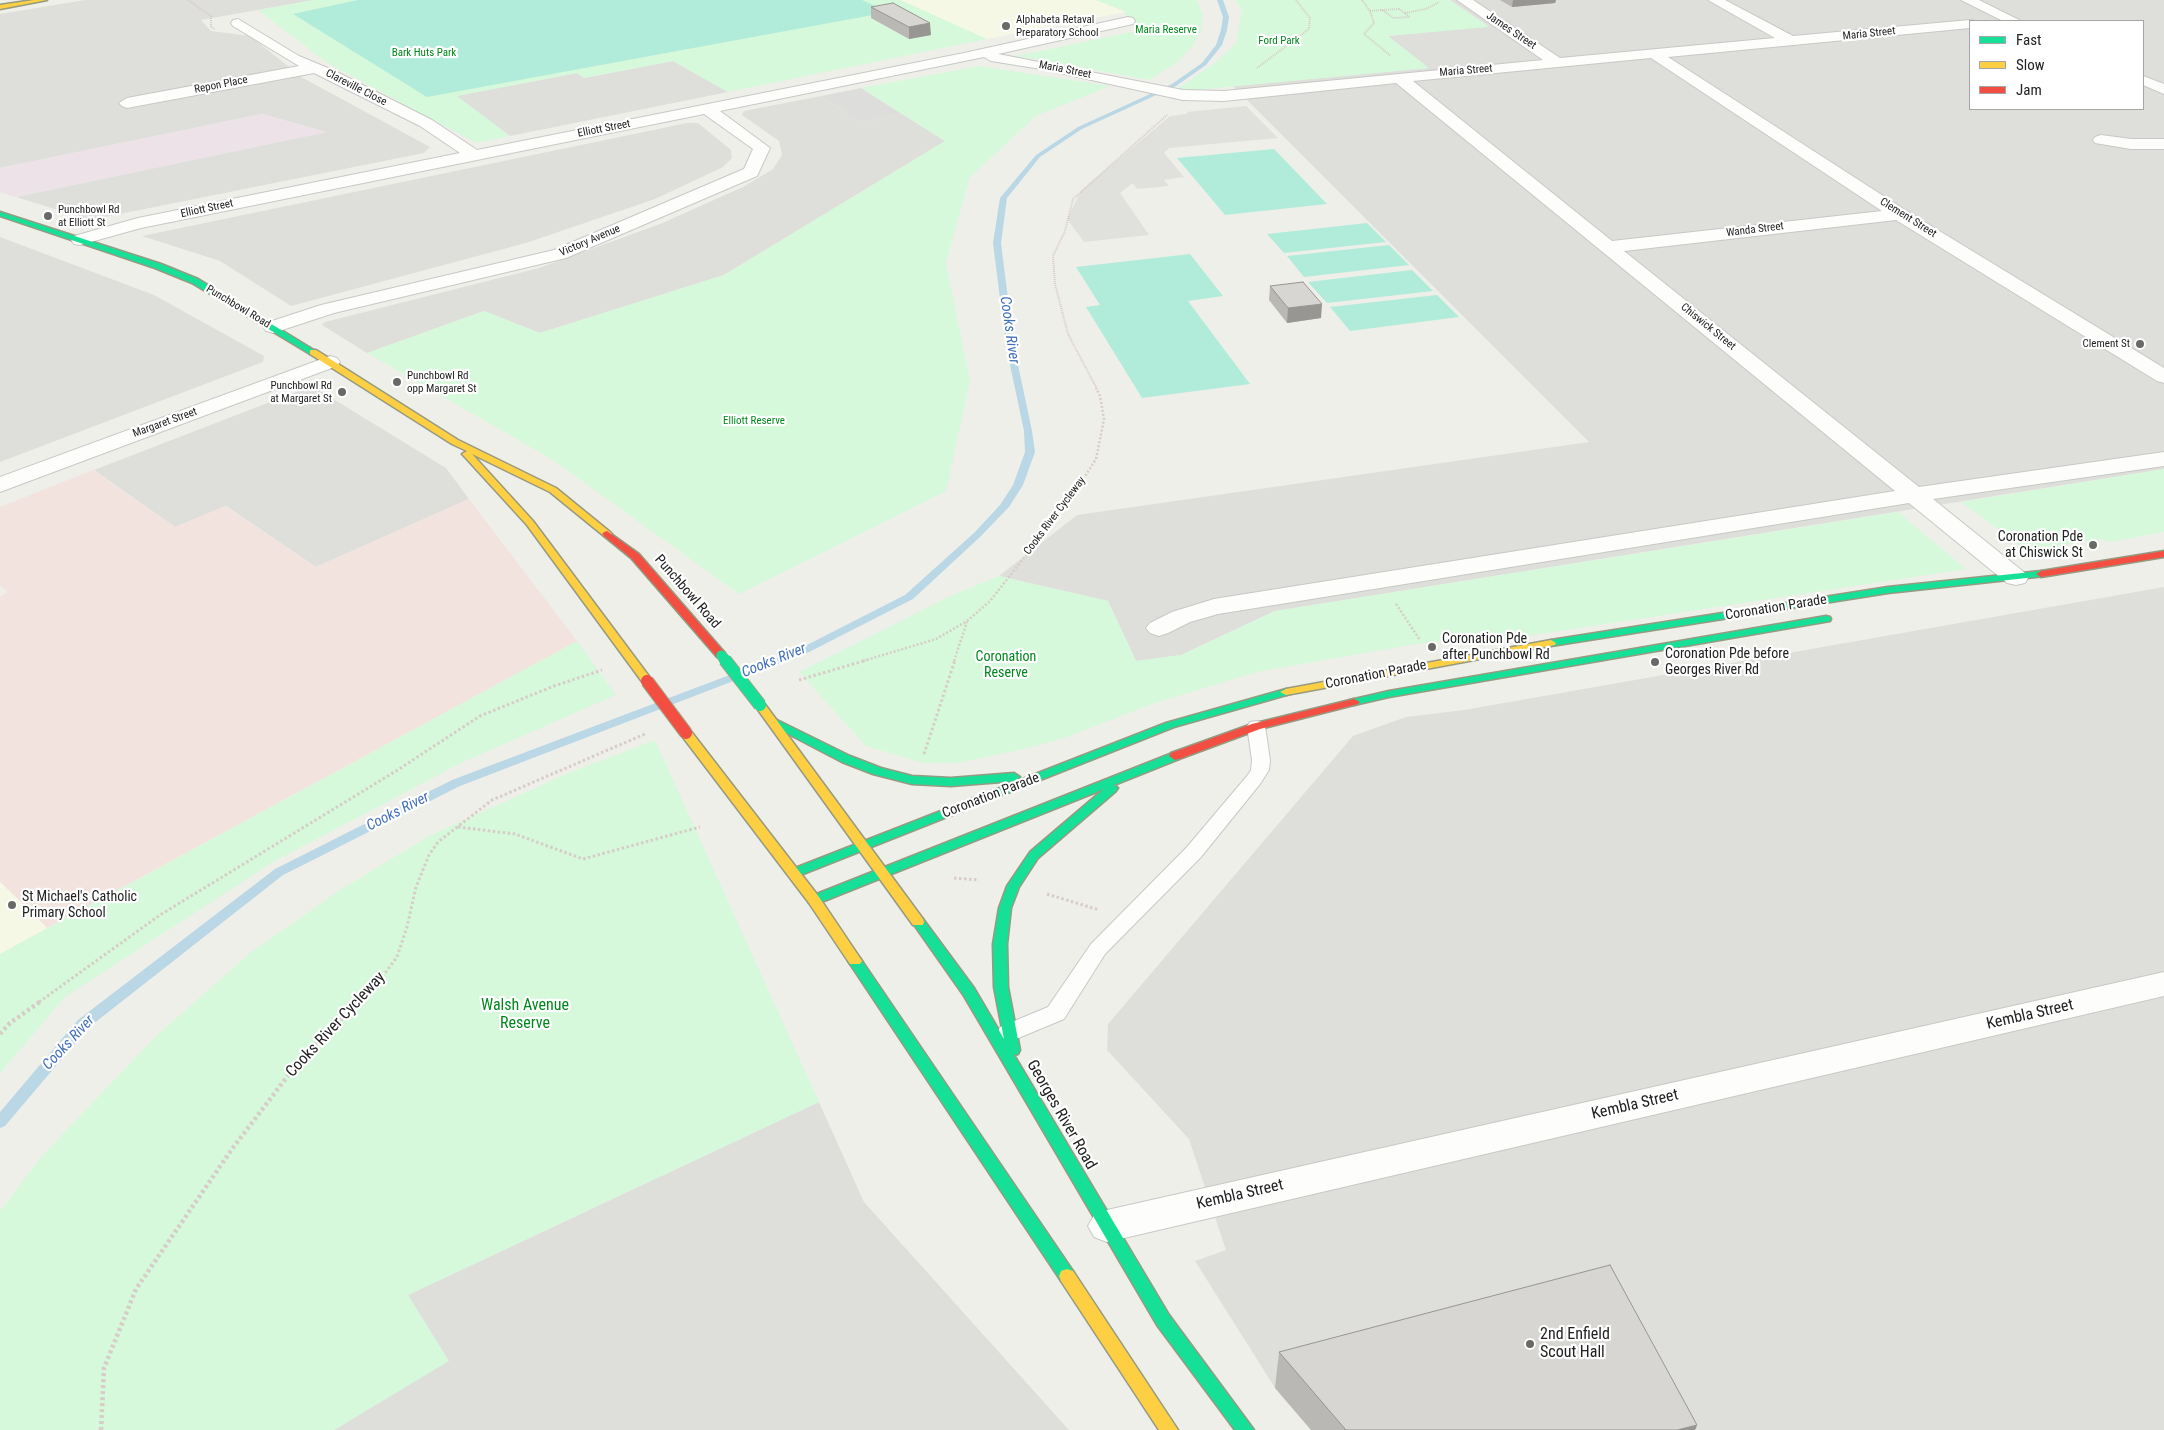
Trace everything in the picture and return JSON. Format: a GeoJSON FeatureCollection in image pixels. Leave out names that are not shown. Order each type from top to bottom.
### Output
{"type":"FeatureCollection","features":[{"type":"Feature","properties":{"kind":"main road"},"geometry":{"type":"LineString","coordinates":[[0,7],[44,0]]}},
{"type":"Feature","properties":{"kind":"main road","name":"Punchbowl Road"},"geometry":{"type":"LineString","coordinates":[[0,214],[158,266],[194,281],[330,362],[456,442],[552,490],[589,517],[635,556],[665,588],[721,655],[844,819]]}},
{"type":"Feature","properties":{"kind":"main road","name":"Punchbowl Road"},"geometry":{"type":"LineString","coordinates":[[456,442],[530,523],[686,733],[794,873]]}},
{"type":"Feature","properties":{"kind":"main road","name":"Coronation Parade"},"geometry":{"type":"LineString","coordinates":[[794,873],[862,845],[1050,774],[1170,725],[1267,696],[1496,652],[1878,592],[2016,578],[2164,554]]}},
{"type":"Feature","properties":{"kind":"main road","name":"Coronation Parade"},"geometry":{"type":"LineString","coordinates":[[1941,597],[2016,578]]}},
{"type":"Feature","properties":{"kind":"main road","name":"Coronation Parade"},"geometry":{"type":"LineString","coordinates":[[814,900],[1130,772],[1256,726],[1389,694],[1834,617]]}},
{"type":"Feature","properties":{"kind":"main road"},"geometry":{"type":"LineString","coordinates":[[771,721],[846,759],[877,771],[912,780],[951,782],[1050,774]]}},
{"type":"Feature","properties":{"kind":"main road"},"geometry":{"type":"LineString","coordinates":[[1022,1081],[1008,1033],[1001,987],[1000,944],[1005,908],[1013,886],[1034,855],[1130,772]]}},
{"type":"Feature","properties":{"kind":"main road","name":"Georges River Road"},"geometry":{"type":"LineString","coordinates":[[844,819],[970,992],[1163,1320],[1245,1430]]}},
{"type":"Feature","properties":{"kind":"main road"},"geometry":{"type":"LineString","coordinates":[[794,873],[1039,1232],[1122,1362],[1169,1430]]}},
{"type":"Feature","properties":{"kind":"street","name":"James Street"},"geometry":{"type":"LineString","coordinates":[[1464,0],[1558,63]]}},
{"type":"Feature","properties":{"kind":"street"},"geometry":{"type":"LineString","coordinates":[[1716,0],[1791,41]]}},
{"type":"Feature","properties":{"kind":"street"},"geometry":{"type":"LineString","coordinates":[[1968,0],[2011,20]]}},
{"type":"Feature","properties":{"kind":"street","name":"Elliott Street"},"geometry":{"type":"LineString","coordinates":[[80,240],[138,223],[964,57],[1128,21]]}},
{"type":"Feature","properties":{"kind":"street","name":"Clareville Close"},"geometry":{"type":"LineString","coordinates":[[238,23],[294,58],[426,124],[473,155]]}},
{"type":"Feature","properties":{"kind":"street","name":"Maria Street"},"geometry":{"type":"LineString","coordinates":[[964,57],[998,57],[1189,95],[1224,96],[1969,24]]}},
{"type":"Feature","properties":{"kind":"street","name":"Clement Street"},"geometry":{"type":"LineString","coordinates":[[1654,54],[1900,214],[2164,376]]}},
{"type":"Feature","properties":{"kind":"street","name":"Repon Place"},"geometry":{"type":"LineString","coordinates":[[127,103],[315,68]]}},
{"type":"Feature","properties":{"kind":"street","name":"Chiswick Street"},"geometry":{"type":"LineString","coordinates":[[1408,77],[1610,246],[2016,578]]}},
{"type":"Feature","properties":{"kind":"street"},"geometry":{"type":"LineString","coordinates":[[2144,80],[2164,89]]}},
{"type":"Feature","properties":{"kind":"street","name":"Victory Avenue"},"geometry":{"type":"LineString","coordinates":[[272,327],[328,309],[560,254],[751,172],[762,148],[706,108]]}},
{"type":"Feature","properties":{"kind":"street"},"geometry":{"type":"LineString","coordinates":[[2101,140],[2131,144],[2164,144]]}},
{"type":"Feature","properties":{"kind":"street","name":"Wanda Street"},"geometry":{"type":"LineString","coordinates":[[1610,246],[1900,214]]}},
{"type":"Feature","properties":{"kind":"street","name":"Margaret Street"},"geometry":{"type":"LineString","coordinates":[[0,485],[330,362]]}},
{"type":"Feature","properties":{"kind":"street"},"geometry":{"type":"LineString","coordinates":[[1159,628],[1195,612],[1214,607],[1914,495],[2164,459]]}},
{"type":"Feature","properties":{"kind":"street","name":"Kembla Street"},"geometry":{"type":"LineString","coordinates":[[1106,1226],[2164,984]]}},
{"type":"Feature","properties":{"kind":"lane"},"geometry":{"type":"LineString","coordinates":[[1008,1033],[1056,1013],[1098,949],[1194,852],[1254,780],[1260,770],[1261,760],[1256,726]]}},
{"type":"Feature","properties":{"kind":"path"},"geometry":{"type":"LineString","coordinates":[[188,0],[211,16],[212,22]]}},
{"type":"Feature","properties":{"kind":"path"},"geometry":{"type":"LineString","coordinates":[[1253,72],[1308,29],[1311,23],[1310,18],[1296,0]]}},
{"type":"Feature","properties":{"kind":"path"},"geometry":{"type":"LineString","coordinates":[[1362,0],[1370,11],[1374,23],[1364,34],[1408,77]]}},
{"type":"Feature","properties":{"kind":"path"},"geometry":{"type":"LineString","coordinates":[[1405,13],[1426,9],[1443,1]]}},
{"type":"Feature","properties":{"kind":"path"},"geometry":{"type":"LineString","coordinates":[[1370,11],[1382,10],[1399,9],[1410,16],[1394,18],[1382,10]]}},
{"type":"Feature","properties":{"kind":"path","name":"Cooks River Cycleway"},"geometry":{"type":"LineString","coordinates":[[799,680],[936,639],[967,621],[990,601],[1071,498],[1096,459],[1103,434],[1104,420],[1100,396],[1068,334],[1055,284],[1053,256],[1065,230],[1073,199],[1189,95]]}},
{"type":"Feature","properties":{"kind":"path"},"geometry":{"type":"LineString","coordinates":[[1392,599],[1426,648]]}},
{"type":"Feature","properties":{"kind":"path"},"geometry":{"type":"LineString","coordinates":[[923,757],[967,621]]}},
{"type":"Feature","properties":{"kind":"path"},"geometry":{"type":"LineString","coordinates":[[0,1034],[10,1023],[160,915],[388,776],[480,716],[554,686],[610,667]]}},
{"type":"Feature","properties":{"kind":"path","name":"Cooks River Cycleway"},"geometry":{"type":"LineString","coordinates":[[101,1430],[104,1368],[136,1289],[232,1149],[303,1056],[378,983],[397,958],[407,927],[416,887],[429,855],[438,842],[492,800],[645,734]]}},
{"type":"Feature","properties":{"kind":"path"},"geometry":{"type":"LineString","coordinates":[[458,827],[515,834],[583,859],[700,827]]}},
{"type":"Feature","properties":{"kind":"path"},"geometry":{"type":"LineString","coordinates":[[956,876],[988,881]]}},
{"type":"Feature","properties":{"kind":"path"},"geometry":{"type":"LineString","coordinates":[[1046,893],[1127,920]]}},
{"type":"Feature","properties":{"kind":"shaded area"},"geometry":{"type":"Polygon","coordinates":[[[85,0],[314,0],[201,20],[211,31],[250,36],[303,78],[430,147],[424,153],[90,220],[16,197],[326,132],[262,114],[0,168],[0,14],[85,0]]]}},
{"type":"Feature","properties":{"kind":"shaded area","name":"Alphabeta Retaval Preparatory School"},"geometry":{"type":"Polygon","coordinates":[[[900,0],[1096,0],[1125,12],[987,39],[900,0]]]}},
{"type":"Feature","properties":{"kind":"shaded area"},"geometry":{"type":"Polygon","coordinates":[[[1450,0],[2164,0],[2164,469],[1275,611],[1181,655],[1136,661],[1108,601],[999,576],[1077,515],[1589,442],[1233,86],[1428,68],[1388,36],[1488,26],[1450,0]]]}},
{"type":"Feature","properties":{"kind":"shaded area"},"geometry":{"type":"Polygon","coordinates":[[[673,61],[728,92],[510,136],[456,96],[577,73],[584,78],[673,61]]]}},
{"type":"Feature","properties":{"kind":"shaded area"},"geometry":{"type":"Polygon","coordinates":[[[861,88],[902,114],[862,123],[821,96],[861,88]]]}},
{"type":"Feature","properties":{"kind":"shaded area"},"geometry":{"type":"Polygon","coordinates":[[[821,96],[862,123],[902,114],[945,141],[724,275],[540,333],[484,311],[367,353],[322,325],[325,322],[539,268],[660,224],[743,187],[773,169],[782,155],[779,141],[742,115],[744,111],[821,96]]]}},
{"type":"Feature","properties":{"kind":"shaded area"},"geometry":{"type":"Polygon","coordinates":[[[1246,106],[1278,138],[1169,148],[1164,153],[1184,177],[1164,180],[1169,186],[1137,189],[1133,183],[1120,193],[1149,235],[1084,242],[1067,219],[1081,191],[1170,116],[1187,114],[1187,112],[1246,106]]]}},
{"type":"Feature","properties":{"kind":"shaded area"},"geometry":{"type":"Polygon","coordinates":[[[262,114],[327,132],[16,197],[0,192],[0,168],[262,114]]]}},
{"type":"Feature","properties":{"kind":"shaded area"},"geometry":{"type":"Polygon","coordinates":[[[687,123],[698,123],[731,150],[732,158],[723,167],[655,199],[526,243],[291,306],[220,261],[142,236],[687,123]]]}},
{"type":"Feature","properties":{"kind":"shaded area"},"geometry":{"type":"Polygon","coordinates":[[[0,237],[154,295],[264,356],[263,362],[0,462],[0,237]]]}},
{"type":"Feature","properties":{"kind":"shaded area"},"geometry":{"type":"Polygon","coordinates":[[[317,389],[446,468],[469,499],[316,567],[226,506],[175,527],[94,470],[301,390],[317,389]]]}},
{"type":"Feature","properties":{"kind":"shaded area"},"geometry":{"type":"Polygon","coordinates":[[[93,470],[175,527],[225,506],[316,567],[469,499],[577,641],[47,928],[0,882],[0,596],[8,592],[0,586],[0,507],[93,470]]]}},
{"type":"Feature","properties":{"kind":"shaded area"},"geometry":{"type":"Polygon","coordinates":[[[2164,587],[2164,1430],[1311,1430],[1275,1388],[1195,1261],[1226,1250],[1189,1139],[1107,1050],[1108,1024],[1353,736],[1406,717],[1464,710],[2164,587]]]}},
{"type":"Feature","properties":{"kind":"shaded area","name":"St Michael's Catholic Primary School"},"geometry":{"type":"Polygon","coordinates":[[[0,882],[47,928],[0,954],[0,882]]]}},
{"type":"Feature","properties":{"kind":"shaded area"},"geometry":{"type":"Polygon","coordinates":[[[819,1102],[864,1202],[1069,1430],[334,1430],[448,1361],[408,1295],[819,1102]]]}},
{"type":"Feature","properties":{"kind":"green space","name":"Bark Huts Park"},"geometry":{"type":"Polygon","coordinates":[[[314,0],[900,0],[987,39],[728,92],[673,61],[584,78],[577,73],[457,96],[510,136],[476,143],[326,62],[258,10],[314,0]]]}},
{"type":"Feature","properties":{"kind":"green space","name":"Bark Huts Park"},"geometry":{"type":"Polygon","coordinates":[[[358,0],[862,0],[889,12],[427,97],[293,14],[358,0]]]}},
{"type":"Feature","properties":{"kind":"green space","name":"Maria Reserve"},"geometry":{"type":"Polygon","coordinates":[[[1096,0],[1197,0],[1203,15],[1201,30],[1192,47],[1177,62],[1150,80],[1017,56],[1136,31],[1124,11],[1096,0]]]}},
{"type":"Feature","properties":{"kind":"green space","name":"Ford Park"},"geometry":{"type":"Polygon","coordinates":[[[1235,0],[1450,0],[1489,27],[1388,36],[1429,68],[1186,91],[1177,89],[1219,60],[1236,43],[1242,10],[1235,0]]]}},
{"type":"Feature","properties":{"kind":"green space","name":"Elliott Reserve"},"geometry":{"type":"Polygon","coordinates":[[[979,66],[1110,86],[1036,116],[970,177],[946,263],[970,381],[946,491],[739,594],[553,460],[367,353],[484,311],[540,333],[724,275],[945,141],[861,88],[979,66]]]}},
{"type":"Feature","properties":{"kind":"green space"},"geometry":{"type":"Polygon","coordinates":[[[1274,149],[1327,204],[1225,215],[1177,158],[1274,149]]]}},
{"type":"Feature","properties":{"kind":"green space"},"geometry":{"type":"Polygon","coordinates":[[[1367,223],[1386,242],[1284,253],[1267,234],[1367,223]]]}},
{"type":"Feature","properties":{"kind":"green space"},"geometry":{"type":"Polygon","coordinates":[[[1389,245],[1409,265],[1304,277],[1287,256],[1389,245]]]}},
{"type":"Feature","properties":{"kind":"green space"},"geometry":{"type":"Polygon","coordinates":[[[1190,254],[1223,296],[1188,301],[1250,384],[1142,398],[1086,307],[1100,305],[1076,267],[1190,254]]]}},
{"type":"Feature","properties":{"kind":"green space"},"geometry":{"type":"Polygon","coordinates":[[[1412,270],[1433,291],[1327,303],[1308,282],[1412,270]]]}},
{"type":"Feature","properties":{"kind":"green space"},"geometry":{"type":"Polygon","coordinates":[[[1437,295],[1459,317],[1350,331],[1330,307],[1437,295]]]}},
{"type":"Feature","properties":{"kind":"green space"},"geometry":{"type":"Polygon","coordinates":[[[2164,469],[2164,532],[2110,542],[2100,539],[2036,550],[2023,548],[1961,502],[2164,469]]]}},
{"type":"Feature","properties":{"kind":"green space","name":"Coronation Reserve"},"geometry":{"type":"Polygon","coordinates":[[[1898,512],[1966,569],[1468,645],[1457,639],[1410,645],[1257,672],[1152,704],[1067,737],[1028,748],[958,763],[923,763],[866,746],[799,672],[950,596],[999,576],[1108,601],[1136,661],[1181,655],[1275,611],[1898,512]]]}},
{"type":"Feature","properties":{"kind":"green space"},"geometry":{"type":"Polygon","coordinates":[[[577,641],[616,695],[463,762],[273,862],[65,997],[0,1073],[0,954],[577,641]]]}},
{"type":"Feature","properties":{"kind":"green space","name":"Walsh Avenue Reserve"},"geometry":{"type":"Polygon","coordinates":[[[655,740],[819,1102],[408,1295],[449,1361],[334,1430],[0,1430],[0,1211],[40,1158],[155,1037],[250,953],[340,890],[429,836],[566,774],[655,740]]]}},
{"type":"Feature","properties":{"kind":"building"},"geometry":{"type":"Polygon","coordinates":[[[893,3],[930,23],[909,27],[871,7],[893,3]]]}},
{"type":"Feature","properties":{"kind":"building"},"geometry":{"type":"Polygon","coordinates":[[[1303,282],[1322,304],[1288,308],[1270,286],[1303,282]]]}},
{"type":"Feature","properties":{"kind":"building","name":"2nd Enfield Scout Hall"},"geometry":{"type":"Polygon","coordinates":[[[1610,1265],[1697,1425],[1677,1430],[1346,1430],[1279,1352],[1610,1265]]]}},
{"type":"Feature","properties":{"kind":"waterway","name":"Cooks River"},"geometry":{"type":"LineString","coordinates":[[0,1122],[83,1024],[279,872],[456,783],[805,650],[909,597],[977,535],[1004,507],[1018,485],[1030,452],[1028,431],[1010,346],[997,243],[1004,198],[1038,156],[1080,128],[1174,85],[1204,64],[1219,45],[1224,30],[1226,17],[1220,0]]}},
{"type":"Feature","properties":{"kind":"traffic: fast"},"geometry":{"type":"LineString","coordinates":[[0,214],[158,266],[195,281],[313,352]]}},
{"type":"Feature","properties":{"kind":"traffic: fast"},"geometry":{"type":"LineString","coordinates":[[1551,643],[1888,590],[2041,574]]}},
{"type":"Feature","properties":{"kind":"traffic: fast"},"geometry":{"type":"LineString","coordinates":[[1354,702],[1389,694],[1826,619]]}},
{"type":"Feature","properties":{"kind":"traffic: fast"},"geometry":{"type":"LineString","coordinates":[[721,655],[760,705]]}},
{"type":"Feature","properties":{"kind":"traffic: fast"},"geometry":{"type":"LineString","coordinates":[[794,873],[1170,725],[1286,692]]}},
{"type":"Feature","properties":{"kind":"traffic: fast"},"geometry":{"type":"LineString","coordinates":[[777,724],[846,759],[877,771],[912,780],[951,782],[1014,777]]}},
{"type":"Feature","properties":{"kind":"traffic: fast"},"geometry":{"type":"LineString","coordinates":[[814,900],[1175,756]]}},
{"type":"Feature","properties":{"kind":"traffic: fast"},"geometry":{"type":"LineString","coordinates":[[1013,1050],[1001,987],[1000,944],[1005,908],[1013,886],[1034,855],[1112,788]]}},
{"type":"Feature","properties":{"kind":"traffic: fast"},"geometry":{"type":"LineString","coordinates":[[918,922],[969,992],[1163,1320],[1245,1430]]}},
{"type":"Feature","properties":{"kind":"traffic: fast"},"geometry":{"type":"LineString","coordinates":[[855,961],[1067,1276]]}},
{"type":"Feature","properties":{"kind":"traffic: slow"},"geometry":{"type":"LineString","coordinates":[[0,7],[44,0]]}},
{"type":"Feature","properties":{"kind":"traffic: slow"},"geometry":{"type":"LineString","coordinates":[[313,352],[455,442],[553,490],[607,534]]}},
{"type":"Feature","properties":{"kind":"traffic: slow"},"geometry":{"type":"LineString","coordinates":[[467,454],[530,523],[647,681]]}},
{"type":"Feature","properties":{"kind":"traffic: slow"},"geometry":{"type":"LineString","coordinates":[[1286,692],[1551,643]]}},
{"type":"Feature","properties":{"kind":"traffic: slow"},"geometry":{"type":"LineString","coordinates":[[760,705],[918,922]]}},
{"type":"Feature","properties":{"kind":"traffic: slow"},"geometry":{"type":"LineString","coordinates":[[686,733],[814,900],[855,961]]}},
{"type":"Feature","properties":{"kind":"traffic: slow"},"geometry":{"type":"LineString","coordinates":[[1067,1276],[1169,1430]]}},
{"type":"Feature","properties":{"kind":"traffic: jam"},"geometry":{"type":"LineString","coordinates":[[607,534],[635,556],[721,655]]}},
{"type":"Feature","properties":{"kind":"traffic: jam"},"geometry":{"type":"LineString","coordinates":[[2041,574],[2164,554]]}},
{"type":"Feature","properties":{"kind":"traffic: jam"},"geometry":{"type":"LineString","coordinates":[[647,681],[686,733]]}},
{"type":"Feature","properties":{"kind":"traffic: jam"},"geometry":{"type":"LineString","coordinates":[[1175,756],[1256,726],[1354,702]]}},
{"type":"Feature","properties":{"kind":"place","name":"Alphabeta Retaval Preparatory School"},"geometry":{"type":"Point","coordinates":[1006,26]}},
{"type":"Feature","properties":{"kind":"place","name":"Punchbowl Rd at Elliott St"},"geometry":{"type":"Point","coordinates":[48,216]}},
{"type":"Feature","properties":{"kind":"place","name":"Clement St"},"geometry":{"type":"Point","coordinates":[2140,344]}},
{"type":"Feature","properties":{"kind":"place","name":"Punchbowl Rd opp Margaret St"},"geometry":{"type":"Point","coordinates":[397,382]}},
{"type":"Feature","properties":{"kind":"place","name":"Punchbowl Rd at Margaret St"},"geometry":{"type":"Point","coordinates":[342,392]}},
{"type":"Feature","properties":{"kind":"place","name":"Coronation Pde at Chiswick St"},"geometry":{"type":"Point","coordinates":[2093,545]}},
{"type":"Feature","properties":{"kind":"place","name":"Coronation Pde after Punchbowl Rd"},"geometry":{"type":"Point","coordinates":[1432,647]}},
{"type":"Feature","properties":{"kind":"place","name":"Coronation Pde before Georges River Rd"},"geometry":{"type":"Point","coordinates":[1655,662]}},
{"type":"Feature","properties":{"kind":"place","name":"St Michael's Catholic Primary School"},"geometry":{"type":"Point","coordinates":[12,905]}},
{"type":"Feature","properties":{"kind":"place","name":"2nd Enfield Scout Hall"},"geometry":{"type":"Point","coordinates":[1530,1344]}}]}
